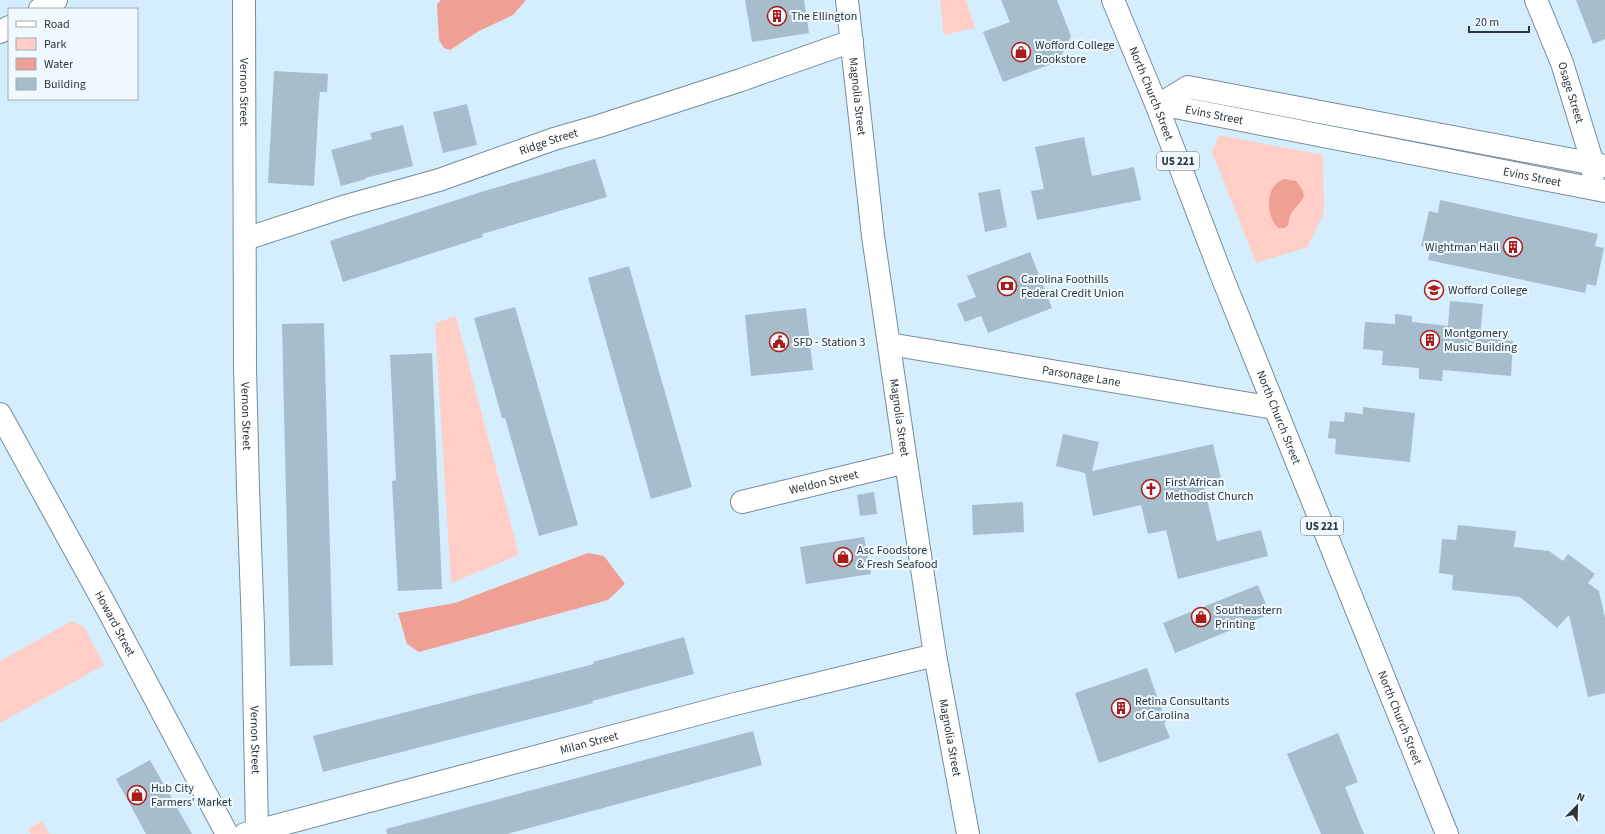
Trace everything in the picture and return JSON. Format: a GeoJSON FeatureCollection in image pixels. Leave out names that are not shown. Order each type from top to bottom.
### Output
{"type":"FeatureCollection","features":[{"type":"Feature","properties":{"kind":"street"},"geometry":{"type":"LineString","coordinates":[[42,8],[56,0]]}},
{"type":"Feature","properties":{"kind":"street","name":"Vernon Street"},"geometry":{"type":"LineString","coordinates":[[244,0],[248,482],[253,627],[251,833]]}},
{"type":"Feature","properties":{"kind":"street","name":"Magnolia Street"},"geometry":{"type":"LineString","coordinates":[[846,0],[852,41],[873,236],[906,462],[935,655],[968,834]]}},
{"type":"Feature","properties":{"kind":"street","name":"North Church Street"},"geometry":{"type":"LineString","coordinates":[[1113,0],[1158,106],[1196,211],[1274,408],[1447,834]]}},
{"type":"Feature","properties":{"kind":"street","name":"Osage Street"},"geometry":{"type":"LineString","coordinates":[[1536,0],[1562,63],[1599,165],[1599,190]]}},
{"type":"Feature","properties":{"kind":"street","name":"Ridge Street"},"geometry":{"type":"LineString","coordinates":[[245,239],[346,206],[439,180],[554,139],[741,80],[852,41]]}},
{"type":"Feature","properties":{"kind":"street","name":"Evins Street"},"geometry":{"type":"LineString","coordinates":[[1158,106],[1188,87],[1599,165]]}},
{"type":"Feature","properties":{"kind":"street","name":"Evins Street"},"geometry":{"type":"LineString","coordinates":[[1158,106],[1174,107],[1328,136],[1599,190]]}},
{"type":"Feature","properties":{"kind":"street","name":"Parsonage Lane"},"geometry":{"type":"LineString","coordinates":[[889,344],[1274,408]]}},
{"type":"Feature","properties":{"kind":"street","name":"Howard Street"},"geometry":{"type":"LineString","coordinates":[[0,414],[227,834]]}},
{"type":"Feature","properties":{"kind":"street","name":"Weldon Street"},"geometry":{"type":"LineString","coordinates":[[742,502],[906,462]]}},
{"type":"Feature","properties":{"kind":"street","name":"Milan Street"},"geometry":{"type":"LineString","coordinates":[[251,833],[731,705],[935,655]]}},
{"type":"Feature","properties":{"kind":"green space"},"geometry":{"type":"Polygon","coordinates":[[[940,0],[966,0],[975,28],[944,35],[940,0]]]}},
{"type":"Feature","properties":{"kind":"green space"},"geometry":{"type":"Polygon","coordinates":[[[1219,135],[1323,155],[1324,212],[1308,247],[1256,263],[1212,152],[1219,135]]]}},
{"type":"Feature","properties":{"kind":"green space"},"geometry":{"type":"Polygon","coordinates":[[[456,316],[519,555],[451,583],[435,323],[456,316]]]}},
{"type":"Feature","properties":{"kind":"green space"},"geometry":{"type":"Polygon","coordinates":[[[72,621],[84,627],[104,665],[0,723],[0,661],[72,621]]]}},
{"type":"Feature","properties":{"kind":"green space"},"geometry":{"type":"Polygon","coordinates":[[[42,821],[49,834],[31,834],[28,829],[42,821]]]}},
{"type":"Feature","properties":{"kind":"water"},"geometry":{"type":"Polygon","coordinates":[[[441,0],[526,0],[513,15],[479,31],[450,50],[444,48],[439,40],[437,4],[441,0]]]}},
{"type":"Feature","properties":{"kind":"water"},"geometry":{"type":"Polygon","coordinates":[[[1284,179],[1296,181],[1301,187],[1304,196],[1291,214],[1287,226],[1285,228],[1278,228],[1271,215],[1269,201],[1273,188],[1284,179]]]}},
{"type":"Feature","properties":{"kind":"water"},"geometry":{"type":"Polygon","coordinates":[[[588,553],[604,556],[625,584],[608,600],[419,652],[407,644],[398,613],[455,603],[588,553]]]}},
{"type":"Feature","properties":{"kind":"building","name":"The Ellington"},"geometry":{"type":"Polygon","coordinates":[[[745,0],[804,0],[809,33],[752,42],[745,0]]]}},
{"type":"Feature","properties":{"kind":"building"},"geometry":{"type":"Polygon","coordinates":[[[1001,0],[1057,0],[1071,36],[1059,61],[1003,82],[983,32],[1010,22],[1001,0]]]}},
{"type":"Feature","properties":{"kind":"building"},"geometry":{"type":"Polygon","coordinates":[[[1576,0],[1605,0],[1605,39],[1593,44],[1576,0]]]}},
{"type":"Feature","properties":{"kind":"building"},"geometry":{"type":"Polygon","coordinates":[[[274,71],[328,74],[327,92],[320,92],[314,186],[268,183],[274,71]]]}},
{"type":"Feature","properties":{"kind":"building"},"geometry":{"type":"Polygon","coordinates":[[[467,104],[477,145],[443,153],[433,112],[467,104]]]}},
{"type":"Feature","properties":{"kind":"building"},"geometry":{"type":"Polygon","coordinates":[[[403,125],[413,166],[365,178],[366,179],[341,186],[331,150],[372,139],[370,133],[403,125]]]}},
{"type":"Feature","properties":{"kind":"building"},"geometry":{"type":"Polygon","coordinates":[[[1084,137],[1092,176],[1134,167],[1141,200],[1037,220],[1031,191],[1044,189],[1035,147],[1084,137]]]}},
{"type":"Feature","properties":{"kind":"building"},"geometry":{"type":"Polygon","coordinates":[[[595,159],[607,197],[482,234],[483,237],[343,282],[330,241],[484,191],[595,159]]]}},
{"type":"Feature","properties":{"kind":"building"},"geometry":{"type":"Polygon","coordinates":[[[1000,189],[1007,227],[985,232],[978,193],[1000,189]]]}},
{"type":"Feature","properties":{"kind":"building","name":"Wightman Hall"},"geometry":{"type":"Polygon","coordinates":[[[1440,200],[1598,234],[1595,246],[1604,248],[1596,286],[1587,284],[1585,293],[1428,260],[1431,248],[1421,246],[1429,211],[1438,213],[1440,200]]]}},
{"type":"Feature","properties":{"kind":"building","name":"Carolina Foothills Federal Credit Union"},"geometry":{"type":"Polygon","coordinates":[[[1030,252],[1052,308],[988,333],[981,316],[965,322],[957,304],[976,297],[967,276],[1030,252]]]}},
{"type":"Feature","properties":{"kind":"building"},"geometry":{"type":"Polygon","coordinates":[[[629,266],[692,487],[651,499],[588,278],[629,266]]]}},
{"type":"Feature","properties":{"kind":"building","name":"Montgomery Music Building"},"geometry":{"type":"Polygon","coordinates":[[[1450,301],[1483,304],[1480,338],[1513,341],[1511,376],[1443,370],[1442,381],[1419,379],[1419,368],[1382,365],[1383,351],[1363,349],[1365,322],[1395,324],[1395,314],[1412,316],[1412,322],[1448,326],[1450,301]]]}},
{"type":"Feature","properties":{"kind":"building"},"geometry":{"type":"Polygon","coordinates":[[[515,307],[578,525],[539,536],[505,418],[502,418],[474,318],[515,307]]]}},
{"type":"Feature","properties":{"kind":"building","name":"SFD - Station 3"},"geometry":{"type":"Polygon","coordinates":[[[806,308],[813,370],[751,376],[745,315],[806,308]]]}},
{"type":"Feature","properties":{"kind":"building"},"geometry":{"type":"Polygon","coordinates":[[[324,323],[333,665],[290,666],[282,324],[324,323]]]}},
{"type":"Feature","properties":{"kind":"building"},"geometry":{"type":"Polygon","coordinates":[[[432,353],[442,589],[398,591],[392,481],[396,480],[390,355],[432,353]]]}},
{"type":"Feature","properties":{"kind":"building"},"geometry":{"type":"Polygon","coordinates":[[[1363,407],[1415,413],[1410,462],[1335,454],[1336,439],[1328,438],[1330,421],[1344,422],[1345,412],[1363,414],[1363,407]]]}},
{"type":"Feature","properties":{"kind":"building"},"geometry":{"type":"Polygon","coordinates":[[[1063,434],[1099,442],[1092,471],[1213,444],[1222,483],[1204,487],[1217,541],[1261,530],[1268,556],[1178,579],[1166,530],[1148,534],[1141,505],[1093,516],[1085,473],[1056,466],[1063,434]]]}},
{"type":"Feature","properties":{"kind":"building"},"geometry":{"type":"Polygon","coordinates":[[[874,492],[877,514],[860,516],[857,495],[874,492]]]}},
{"type":"Feature","properties":{"kind":"building"},"geometry":{"type":"Polygon","coordinates":[[[1023,502],[1024,532],[973,535],[972,505],[1023,502]]]}},
{"type":"Feature","properties":{"kind":"building"},"geometry":{"type":"Polygon","coordinates":[[[1458,525],[1516,531],[1514,547],[1549,551],[1563,561],[1568,554],[1595,574],[1588,583],[1599,591],[1605,618],[1605,693],[1588,697],[1569,615],[1557,628],[1520,597],[1452,590],[1453,575],[1439,573],[1442,539],[1456,540],[1458,525]]]}},
{"type":"Feature","properties":{"kind":"building"},"geometry":{"type":"Polygon","coordinates":[[[864,537],[871,574],[806,584],[800,547],[864,537]]]}},
{"type":"Feature","properties":{"kind":"building"},"geometry":{"type":"Polygon","coordinates":[[[1258,585],[1270,614],[1175,653],[1163,623],[1258,585]]]}},
{"type":"Feature","properties":{"kind":"building"},"geometry":{"type":"Polygon","coordinates":[[[684,637],[694,674],[592,701],[593,703],[323,772],[313,736],[594,664],[593,662],[684,637]]]}},
{"type":"Feature","properties":{"kind":"building","name":"Retina Consultants of Carolina"},"geometry":{"type":"Polygon","coordinates":[[[1147,668],[1170,738],[1099,763],[1075,693],[1147,668]]]}},
{"type":"Feature","properties":{"kind":"building"},"geometry":{"type":"Polygon","coordinates":[[[753,731],[762,765],[507,834],[387,834],[386,829],[753,731]]]}},
{"type":"Feature","properties":{"kind":"building"},"geometry":{"type":"Polygon","coordinates":[[[1338,733],[1358,782],[1345,787],[1364,834],[1321,834],[1287,754],[1338,733]]]}},
{"type":"Feature","properties":{"kind":"building"},"geometry":{"type":"Polygon","coordinates":[[[150,760],[192,834],[146,834],[116,779],[150,760]]]}},
{"type":"Feature","properties":{"kind":"place","name":"The Ellington"},"geometry":{"type":"Point","coordinates":[777,16]}},
{"type":"Feature","properties":{"kind":"place","name":"Wofford College Bookstore"},"geometry":{"type":"Point","coordinates":[1021,52]}},
{"type":"Feature","properties":{"kind":"place","name":"Wightman Hall"},"geometry":{"type":"Point","coordinates":[1513,247]}},
{"type":"Feature","properties":{"kind":"place","name":"Carolina Foothills Federal Credit Union"},"geometry":{"type":"Point","coordinates":[1007,286]}},
{"type":"Feature","properties":{"kind":"place","name":"Wofford College"},"geometry":{"type":"Point","coordinates":[1434,290]}},
{"type":"Feature","properties":{"kind":"place","name":"Montgomery Music Building"},"geometry":{"type":"Point","coordinates":[1430,340]}},
{"type":"Feature","properties":{"kind":"place","name":"SFD - Station 3"},"geometry":{"type":"Point","coordinates":[779,342]}},
{"type":"Feature","properties":{"kind":"place","name":"First African Methodist Church"},"geometry":{"type":"Point","coordinates":[1151,489]}},
{"type":"Feature","properties":{"kind":"place","name":"Asc Foodstore & Fresh Seafood"},"geometry":{"type":"Point","coordinates":[843,557]}},
{"type":"Feature","properties":{"kind":"place","name":"Southeastern Printing"},"geometry":{"type":"Point","coordinates":[1201,617]}},
{"type":"Feature","properties":{"kind":"place","name":"Retina Consultants of Carolina"},"geometry":{"type":"Point","coordinates":[1121,708]}},
{"type":"Feature","properties":{"kind":"place","name":"Hub City Farmers' Market"},"geometry":{"type":"Point","coordinates":[137,795]}}]}
